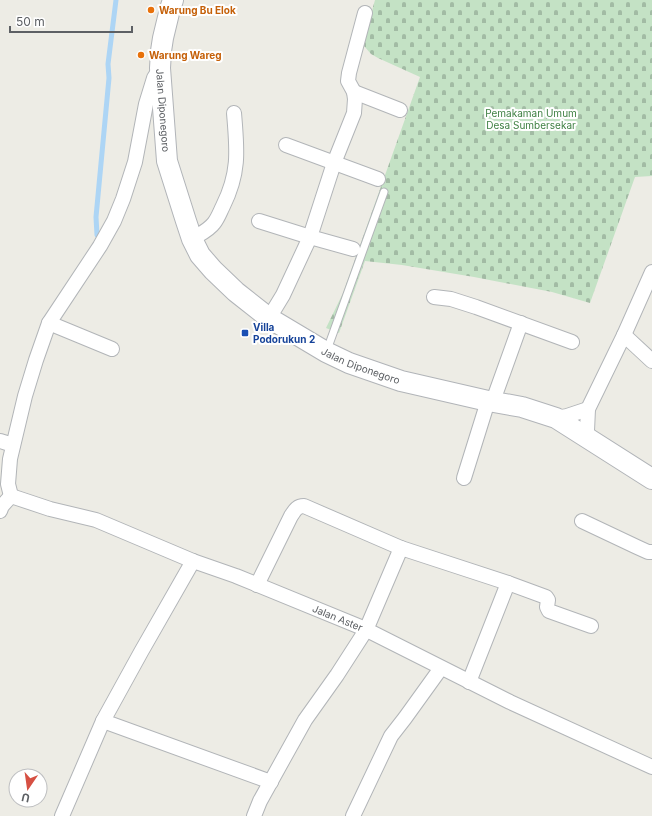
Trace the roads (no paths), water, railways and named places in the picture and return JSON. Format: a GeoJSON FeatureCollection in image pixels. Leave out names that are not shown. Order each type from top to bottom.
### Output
{"type":"FeatureCollection","features":[{"type":"Feature","properties":{"kind":"main road","name":"Jalan Diponegoro"},"geometry":{"type":"LineString","coordinates":[[173,0],[163,38],[160,68],[167,160],[192,239],[200,255],[213,270],[236,292],[269,318],[326,352],[349,363],[402,381],[522,407],[556,418],[652,479]]}},
{"type":"Feature","properties":{"kind":"street"},"geometry":{"type":"LineString","coordinates":[[269,318],[283,295],[310,237],[334,164],[354,113],[354,92],[348,81],[365,13]]}},
{"type":"Feature","properties":{"kind":"street"},"geometry":{"type":"LineString","coordinates":[[3,505],[8,484],[10,459],[7,443],[25,396],[49,323],[100,246],[114,221],[135,162],[146,104],[154,78],[160,68]]}},
{"type":"Feature","properties":{"kind":"street"},"geometry":{"type":"LineString","coordinates":[[354,92],[400,110]]}},
{"type":"Feature","properties":{"kind":"street"},"geometry":{"type":"LineString","coordinates":[[192,239],[207,230],[215,222],[231,188],[235,173],[237,152],[234,113]]}},
{"type":"Feature","properties":{"kind":"street"},"geometry":{"type":"LineString","coordinates":[[286,145],[334,164],[381,186]]}},
{"type":"Feature","properties":{"kind":"street"},"geometry":{"type":"LineString","coordinates":[[259,221],[353,249]]}},
{"type":"Feature","properties":{"kind":"street"},"geometry":{"type":"LineString","coordinates":[[589,439],[587,426],[588,409],[624,335],[652,272]]}},
{"type":"Feature","properties":{"kind":"street"},"geometry":{"type":"LineString","coordinates":[[434,297],[462,302],[572,342]]}},
{"type":"Feature","properties":{"kind":"street"},"geometry":{"type":"LineString","coordinates":[[49,323],[112,349]]}},
{"type":"Feature","properties":{"kind":"street"},"geometry":{"type":"LineString","coordinates":[[464,478],[491,401],[521,323]]}},
{"type":"Feature","properties":{"kind":"street"},"geometry":{"type":"LineString","coordinates":[[624,335],[652,361]]}},
{"type":"Feature","properties":{"kind":"street"},"geometry":{"type":"LineString","coordinates":[[556,418],[588,409]]}},
{"type":"Feature","properties":{"kind":"street","name":"Jalan Aster"},"geometry":{"type":"LineString","coordinates":[[3,505],[50,509],[96,520],[193,561],[257,585],[366,630],[510,702],[652,767]]}},
{"type":"Feature","properties":{"kind":"street"},"geometry":{"type":"LineString","coordinates":[[257,585],[291,516],[297,507],[304,506],[401,548],[546,597],[548,600],[547,607],[549,611],[591,626]]}},
{"type":"Feature","properties":{"kind":"street"},"geometry":{"type":"LineString","coordinates":[[582,521],[648,552],[652,552]]}},
{"type":"Feature","properties":{"kind":"street"},"geometry":{"type":"LineString","coordinates":[[254,816],[260,801],[305,720],[337,675],[366,630],[401,548]]}},
{"type":"Feature","properties":{"kind":"street"},"geometry":{"type":"LineString","coordinates":[[62,816],[103,721],[193,561]]}},
{"type":"Feature","properties":{"kind":"street"},"geometry":{"type":"LineString","coordinates":[[469,682],[508,583]]}},
{"type":"Feature","properties":{"kind":"street"},"geometry":{"type":"LineString","coordinates":[[353,816],[391,736],[442,668]]}},
{"type":"Feature","properties":{"kind":"street"},"geometry":{"type":"LineString","coordinates":[[103,721],[271,782]]}},
{"type":"Feature","properties":{"kind":"lane"},"geometry":{"type":"LineString","coordinates":[[326,352],[381,186]]}},
{"type":"Feature","properties":{"kind":"waterway"},"geometry":{"type":"LineString","coordinates":[[97,235],[96,217],[109,78],[108,64],[116,0]]}},
{"type":"Feature","properties":{"kind":"place","name":"Warung Bu Elok"},"geometry":{"type":"Point","coordinates":[151,10]}},
{"type":"Feature","properties":{"kind":"place","name":"Warung Wareg"},"geometry":{"type":"Point","coordinates":[141,55]}},
{"type":"Feature","properties":{"kind":"place","name":"Villa Podorukun 2"},"geometry":{"type":"Point","coordinates":[245,333]}},
{"type":"Feature","properties":{"kind":"park label","name":"Pemakaman Umum Desa Sumbersekar"},"geometry":{"type":"Point","coordinates":[531,118]}}]}
